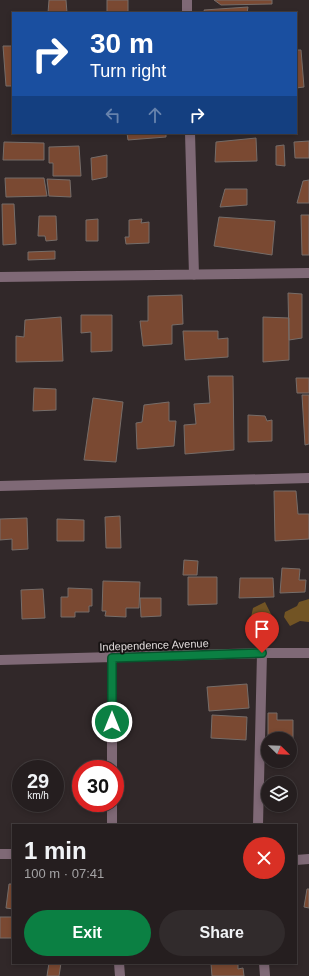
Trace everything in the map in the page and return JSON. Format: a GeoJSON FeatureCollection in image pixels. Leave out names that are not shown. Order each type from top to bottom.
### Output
{"type":"FeatureCollection","features":[{"type":"Feature","properties":{"kind":"street"},"geometry":{"type":"LineString","coordinates":[[187,0],[187,12]]}},
{"type":"Feature","properties":{"kind":"street"},"geometry":{"type":"LineString","coordinates":[[190,134],[194,275]]}},
{"type":"Feature","properties":{"kind":"street"},"geometry":{"type":"LineString","coordinates":[[0,277],[309,273]]}},
{"type":"Feature","properties":{"kind":"street"},"geometry":{"type":"LineString","coordinates":[[0,486],[309,478]]}},
{"type":"Feature","properties":{"kind":"street"},"geometry":{"type":"LineString","coordinates":[[258,824],[262,653]]}},
{"type":"Feature","properties":{"kind":"street","name":"Independence Avenue"},"geometry":{"type":"LineString","coordinates":[[0,660],[309,653]]}},
{"type":"Feature","properties":{"kind":"street"},"geometry":{"type":"LineString","coordinates":[[112,658],[112,760]]}},
{"type":"Feature","properties":{"kind":"street"},"geometry":{"type":"LineString","coordinates":[[112,812],[112,824]]}},
{"type":"Feature","properties":{"kind":"street"},"geometry":{"type":"LineString","coordinates":[[0,854],[12,854]]}},
{"type":"Feature","properties":{"kind":"street"},"geometry":{"type":"LineString","coordinates":[[297,860],[309,859]]}},
{"type":"Feature","properties":{"kind":"street"},"geometry":{"type":"LineString","coordinates":[[119,964],[120,976]]}},
{"type":"Feature","properties":{"kind":"street"},"geometry":{"type":"LineString","coordinates":[[264,964],[265,976]]}},
{"type":"Feature","properties":{"kind":"shaded area"},"geometry":{"type":"Polygon","coordinates":[[[309,599],[309,622],[300,621],[290,626],[284,617],[285,612],[297,606],[299,602],[309,599]]]}},
{"type":"Feature","properties":{"kind":"shaded area"},"geometry":{"type":"Polygon","coordinates":[[[265,602],[272,616],[265,627],[250,622],[253,608],[265,602]]]}},
{"type":"Feature","properties":{"kind":"building"},"geometry":{"type":"Polygon","coordinates":[[[49,0],[66,0],[67,12],[48,12],[49,0]]]}},
{"type":"Feature","properties":{"kind":"building"},"geometry":{"type":"Polygon","coordinates":[[[107,0],[128,0],[128,12],[107,12],[107,0]]]}},
{"type":"Feature","properties":{"kind":"building"},"geometry":{"type":"Polygon","coordinates":[[[214,0],[272,0],[272,4],[221,5],[214,0]]]}},
{"type":"Feature","properties":{"kind":"building"},"geometry":{"type":"Polygon","coordinates":[[[248,7],[247,12],[205,12],[204,10],[248,7]]]}},
{"type":"Feature","properties":{"kind":"building"},"geometry":{"type":"Polygon","coordinates":[[[3,46],[12,46],[12,86],[6,86],[3,46]]]}},
{"type":"Feature","properties":{"kind":"building"},"geometry":{"type":"Polygon","coordinates":[[[297,50],[301,50],[304,87],[297,88],[297,50]]]}},
{"type":"Feature","properties":{"kind":"building"},"geometry":{"type":"Polygon","coordinates":[[[127,134],[166,134],[166,137],[128,140],[127,134]]]}},
{"type":"Feature","properties":{"kind":"building"},"geometry":{"type":"Polygon","coordinates":[[[256,138],[257,161],[215,162],[216,142],[256,138]]]}},
{"type":"Feature","properties":{"kind":"building"},"geometry":{"type":"Polygon","coordinates":[[[309,141],[309,158],[295,158],[294,142],[309,141]]]}},
{"type":"Feature","properties":{"kind":"building"},"geometry":{"type":"Polygon","coordinates":[[[4,142],[44,143],[44,160],[3,160],[4,142]]]}},
{"type":"Feature","properties":{"kind":"building"},"geometry":{"type":"Polygon","coordinates":[[[284,145],[285,166],[276,165],[276,146],[284,145]]]}},
{"type":"Feature","properties":{"kind":"building"},"geometry":{"type":"Polygon","coordinates":[[[79,146],[81,176],[53,176],[53,163],[49,163],[49,147],[79,146]]]}},
{"type":"Feature","properties":{"kind":"building"},"geometry":{"type":"Polygon","coordinates":[[[107,155],[107,177],[92,180],[91,158],[107,155]]]}},
{"type":"Feature","properties":{"kind":"building"},"geometry":{"type":"Polygon","coordinates":[[[5,178],[44,178],[47,196],[6,197],[5,178]]]}},
{"type":"Feature","properties":{"kind":"building"},"geometry":{"type":"Polygon","coordinates":[[[47,179],[70,180],[71,197],[49,196],[47,179]]]}},
{"type":"Feature","properties":{"kind":"building"},"geometry":{"type":"Polygon","coordinates":[[[309,180],[309,203],[297,203],[303,181],[309,180]]]}},
{"type":"Feature","properties":{"kind":"building"},"geometry":{"type":"Polygon","coordinates":[[[225,189],[247,189],[247,205],[220,207],[225,189]]]}},
{"type":"Feature","properties":{"kind":"building"},"geometry":{"type":"Polygon","coordinates":[[[2,204],[14,204],[16,244],[3,245],[2,204]]]}},
{"type":"Feature","properties":{"kind":"building"},"geometry":{"type":"Polygon","coordinates":[[[301,215],[309,215],[309,255],[302,255],[301,215]]]}},
{"type":"Feature","properties":{"kind":"building"},"geometry":{"type":"Polygon","coordinates":[[[39,216],[56,216],[57,240],[46,241],[45,236],[38,236],[39,216]]]}},
{"type":"Feature","properties":{"kind":"building"},"geometry":{"type":"Polygon","coordinates":[[[219,217],[275,221],[272,255],[214,246],[219,217]]]}},
{"type":"Feature","properties":{"kind":"building"},"geometry":{"type":"Polygon","coordinates":[[[98,219],[98,241],[86,241],[86,220],[98,219]]]}},
{"type":"Feature","properties":{"kind":"building"},"geometry":{"type":"Polygon","coordinates":[[[142,219],[141,223],[149,222],[149,243],[126,244],[125,237],[129,237],[129,220],[142,219]]]}},
{"type":"Feature","properties":{"kind":"building"},"geometry":{"type":"Polygon","coordinates":[[[55,251],[55,259],[28,260],[28,252],[55,251]]]}},
{"type":"Feature","properties":{"kind":"building"},"geometry":{"type":"Polygon","coordinates":[[[288,293],[302,294],[302,338],[289,340],[288,293]]]}},
{"type":"Feature","properties":{"kind":"building"},"geometry":{"type":"Polygon","coordinates":[[[182,295],[183,324],[172,325],[172,344],[143,346],[140,321],[148,321],[148,296],[182,295]]]}},
{"type":"Feature","properties":{"kind":"building"},"geometry":{"type":"Polygon","coordinates":[[[81,315],[112,315],[112,351],[91,352],[91,332],[81,333],[81,315]]]}},
{"type":"Feature","properties":{"kind":"building"},"geometry":{"type":"Polygon","coordinates":[[[61,317],[63,361],[16,362],[16,336],[24,337],[25,320],[61,317]]]}},
{"type":"Feature","properties":{"kind":"building"},"geometry":{"type":"Polygon","coordinates":[[[263,317],[289,318],[289,360],[263,362],[263,317]]]}},
{"type":"Feature","properties":{"kind":"building"},"geometry":{"type":"Polygon","coordinates":[[[183,331],[218,331],[218,339],[228,338],[228,357],[185,360],[183,331]]]}},
{"type":"Feature","properties":{"kind":"building"},"geometry":{"type":"Polygon","coordinates":[[[208,376],[233,376],[234,450],[185,454],[184,425],[196,424],[194,404],[210,403],[208,376]]]}},
{"type":"Feature","properties":{"kind":"building"},"geometry":{"type":"Polygon","coordinates":[[[296,378],[309,378],[309,393],[297,393],[296,378]]]}},
{"type":"Feature","properties":{"kind":"building"},"geometry":{"type":"Polygon","coordinates":[[[34,388],[56,389],[56,410],[33,411],[34,388]]]}},
{"type":"Feature","properties":{"kind":"building"},"geometry":{"type":"Polygon","coordinates":[[[302,395],[309,395],[309,444],[305,445],[302,395]]]}},
{"type":"Feature","properties":{"kind":"building"},"geometry":{"type":"Polygon","coordinates":[[[93,398],[123,402],[116,462],[84,460],[93,398]]]}},
{"type":"Feature","properties":{"kind":"building"},"geometry":{"type":"Polygon","coordinates":[[[169,402],[169,421],[176,421],[174,446],[137,449],[136,423],[142,422],[144,405],[169,402]]]}},
{"type":"Feature","properties":{"kind":"building"},"geometry":{"type":"Polygon","coordinates":[[[248,415],[265,416],[267,421],[272,420],[272,441],[248,442],[248,415]]]}},
{"type":"Feature","properties":{"kind":"building"},"geometry":{"type":"Polygon","coordinates":[[[274,491],[296,491],[298,514],[309,514],[309,539],[275,541],[274,491]]]}},
{"type":"Feature","properties":{"kind":"building"},"geometry":{"type":"Polygon","coordinates":[[[120,516],[121,548],[106,548],[105,517],[120,516]]]}},
{"type":"Feature","properties":{"kind":"building"},"geometry":{"type":"Polygon","coordinates":[[[27,518],[28,549],[12,550],[12,539],[0,540],[0,519],[27,518]]]}},
{"type":"Feature","properties":{"kind":"building"},"geometry":{"type":"Polygon","coordinates":[[[57,519],[84,520],[84,541],[57,541],[57,519]]]}},
{"type":"Feature","properties":{"kind":"building"},"geometry":{"type":"Polygon","coordinates":[[[184,560],[198,561],[197,575],[183,575],[184,560]]]}},
{"type":"Feature","properties":{"kind":"building"},"geometry":{"type":"Polygon","coordinates":[[[282,568],[300,569],[299,580],[306,580],[305,592],[280,593],[282,568]]]}},
{"type":"Feature","properties":{"kind":"building"},"geometry":{"type":"Polygon","coordinates":[[[188,577],[217,577],[217,604],[188,605],[188,577]]]}},
{"type":"Feature","properties":{"kind":"building"},"geometry":{"type":"Polygon","coordinates":[[[240,578],[273,578],[274,597],[239,598],[240,578]]]}},
{"type":"Feature","properties":{"kind":"building"},"geometry":{"type":"Polygon","coordinates":[[[103,581],[140,582],[139,608],[126,608],[126,617],[105,616],[106,611],[102,611],[103,581]]]}},
{"type":"Feature","properties":{"kind":"building"},"geometry":{"type":"Polygon","coordinates":[[[68,588],[92,589],[92,606],[89,606],[89,612],[75,612],[75,617],[61,617],[61,597],[68,597],[68,588]]]}},
{"type":"Feature","properties":{"kind":"building"},"geometry":{"type":"Polygon","coordinates":[[[43,589],[45,618],[22,619],[21,590],[43,589]]]}},
{"type":"Feature","properties":{"kind":"building"},"geometry":{"type":"Polygon","coordinates":[[[140,598],[161,598],[161,616],[141,617],[140,598]]]}},
{"type":"Feature","properties":{"kind":"building"},"geometry":{"type":"Polygon","coordinates":[[[247,684],[249,708],[209,711],[207,687],[247,684]]]}},
{"type":"Feature","properties":{"kind":"building"},"geometry":{"type":"Polygon","coordinates":[[[268,713],[277,713],[277,720],[293,720],[293,732],[268,732],[268,713]]]}},
{"type":"Feature","properties":{"kind":"building"},"geometry":{"type":"Polygon","coordinates":[[[212,715],[247,717],[246,740],[211,738],[212,715]]]}},
{"type":"Feature","properties":{"kind":"building"},"geometry":{"type":"Polygon","coordinates":[[[9,884],[12,884],[12,909],[6,908],[9,884]]]}},
{"type":"Feature","properties":{"kind":"building"},"geometry":{"type":"Polygon","coordinates":[[[307,889],[309,889],[309,908],[304,907],[307,889]]]}},
{"type":"Feature","properties":{"kind":"building"},"geometry":{"type":"Polygon","coordinates":[[[0,917],[12,917],[12,938],[0,938],[0,917]]]}},
{"type":"Feature","properties":{"kind":"building"},"geometry":{"type":"Polygon","coordinates":[[[49,964],[61,964],[59,976],[47,976],[49,964]]]}},
{"type":"Feature","properties":{"kind":"building"},"geometry":{"type":"Polygon","coordinates":[[[211,964],[238,964],[238,969],[243,968],[244,976],[212,976],[211,964]]]}},
{"type":"Feature","properties":{"kind":"route"},"geometry":{"type":"LineString","coordinates":[[112,722],[112,658],[262,653]]}}]}
